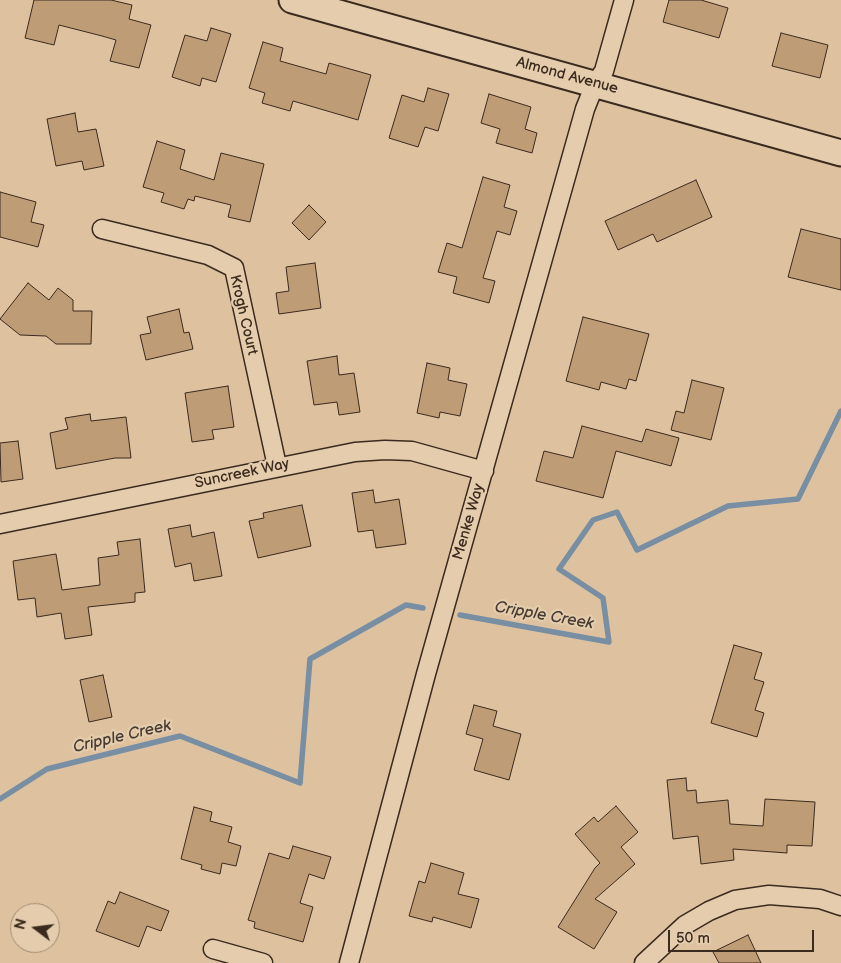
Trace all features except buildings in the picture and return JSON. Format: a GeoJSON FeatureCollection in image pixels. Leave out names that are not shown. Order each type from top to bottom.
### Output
{"type":"FeatureCollection","features":[{"type":"Feature","properties":{"kind":"street","name":"Almond Avenue"},"geometry":{"type":"LineString","coordinates":[[292,0],[841,153]]}},
{"type":"Feature","properties":{"kind":"street","name":"Menke Way"},"geometry":{"type":"LineString","coordinates":[[349,963],[426,674],[585,108],[595,84],[604,71],[624,0]]}},
{"type":"Feature","properties":{"kind":"street","name":"Krogh Court"},"geometry":{"type":"LineString","coordinates":[[102,229],[208,256],[234,268],[277,466]]}},
{"type":"Feature","properties":{"kind":"street","name":"Suncreek Way"},"geometry":{"type":"LineString","coordinates":[[0,524],[277,466],[355,452],[412,451],[484,471]]}},
{"type":"Feature","properties":{"kind":"street"},"geometry":{"type":"LineString","coordinates":[[644,963],[685,925],[709,911],[735,900],[769,895],[820,900],[841,906]]}},
{"type":"Feature","properties":{"kind":"street"},"geometry":{"type":"LineString","coordinates":[[213,950],[263,963]]}},
{"type":"Feature","properties":{"kind":"waterway","name":"Cripple Creek"},"geometry":{"type":"LineString","coordinates":[[460,615],[609,642],[603,598],[559,569],[593,520],[617,512],[637,550],[728,506],[798,499],[841,411]]}},
{"type":"Feature","properties":{"kind":"waterway","name":"Cripple Creek"},"geometry":{"type":"LineString","coordinates":[[0,799],[47,769],[180,736],[300,783],[310,659],[406,605],[423,608]]}}]}
